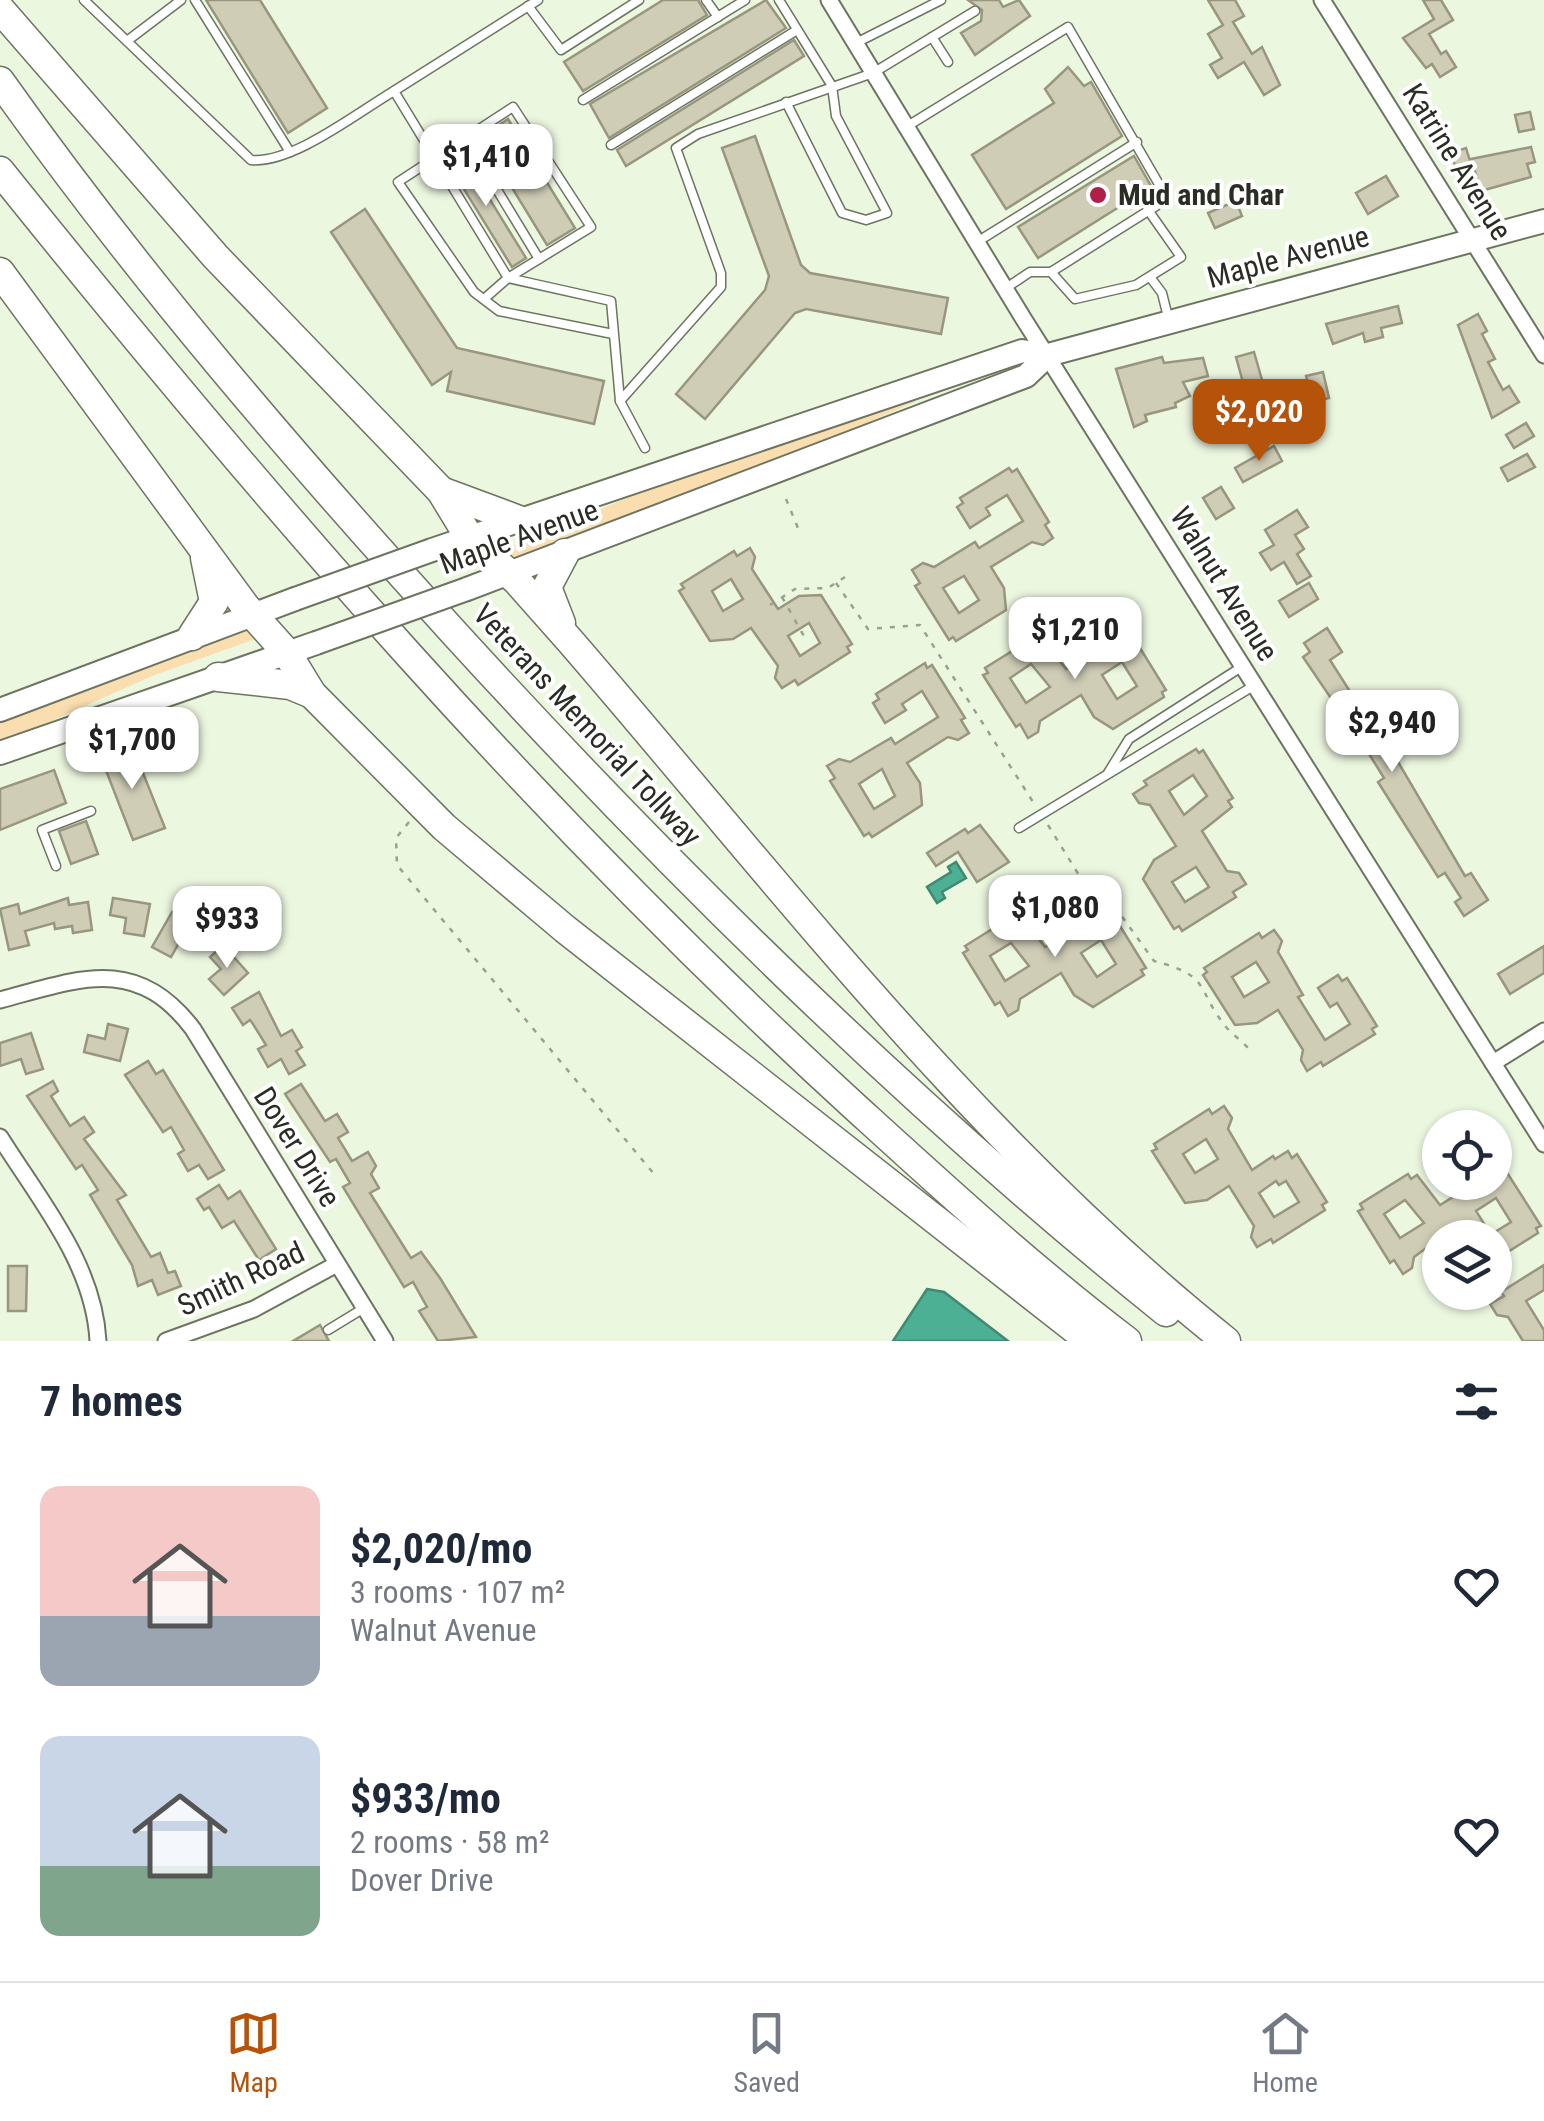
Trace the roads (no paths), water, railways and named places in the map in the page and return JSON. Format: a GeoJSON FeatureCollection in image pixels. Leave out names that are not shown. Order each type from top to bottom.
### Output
{"type":"FeatureCollection","features":[{"type":"Feature","properties":{"kind":"highway"},"geometry":{"type":"LineString","coordinates":[[0,9],[215,256],[441,491],[469,537],[571,642],[930,1065],[1043,1177],[1226,1341]]}},
{"type":"Feature","properties":{"kind":"highway","name":"Veterans Memorial Tollway"},"geometry":{"type":"LineString","coordinates":[[0,82],[44,143],[327,494],[593,784],[754,946],[947,1126],[1203,1341]]}},
{"type":"Feature","properties":{"kind":"highway"},"geometry":{"type":"LineString","coordinates":[[0,171],[175,389],[416,668],[638,904],[990,1230],[1126,1341]]}},
{"type":"Feature","properties":{"kind":"highway"},"geometry":{"type":"LineString","coordinates":[[0,272],[202,546],[287,653],[312,694],[422,806],[565,929],[1090,1341]]}},
{"type":"Feature","properties":{"kind":"highway"},"geometry":{"type":"LineString","coordinates":[[441,491],[519,520]]}},
{"type":"Feature","properties":{"kind":"highway"},"geometry":{"type":"LineString","coordinates":[[192,636],[214,602],[202,546]]}},
{"type":"Feature","properties":{"kind":"highway"},"geometry":{"type":"LineString","coordinates":[[565,554],[547,587],[571,642]]}},
{"type":"Feature","properties":{"kind":"highway"},"geometry":{"type":"LineString","coordinates":[[218,678],[290,685],[312,694]]}},
{"type":"Feature","properties":{"kind":"main road","name":"Maple Avenue"},"geometry":{"type":"LineString","coordinates":[[0,710],[469,537],[1022,352],[1048,355],[1544,221]]}},
{"type":"Feature","properties":{"kind":"main road","name":"Maple Avenue"},"geometry":{"type":"LineString","coordinates":[[0,753],[565,554],[1026,376],[1048,355]]}},
{"type":"Feature","properties":{"kind":"street","name":"Walnut Avenue"},"geometry":{"type":"LineString","coordinates":[[829,0],[1005,288],[1544,1144]]}},
{"type":"Feature","properties":{"kind":"street","name":"Katrine Avenue"},"geometry":{"type":"LineString","coordinates":[[1322,0],[1544,354]]}},
{"type":"Feature","properties":{"kind":"street","name":"Dover Drive"},"geometry":{"type":"LineString","coordinates":[[0,1000],[92,978],[124,978],[153,990],[193,1029],[385,1341]]}},
{"type":"Feature","properties":{"kind":"street"},"geometry":{"type":"LineString","coordinates":[[1493,1063],[1544,1031]]}},
{"type":"Feature","properties":{"kind":"street"},"geometry":{"type":"LineString","coordinates":[[0,1137],[85,1276],[96,1308],[98,1341]]}},
{"type":"Feature","properties":{"kind":"street","name":"Smith Road"},"geometry":{"type":"LineString","coordinates":[[166,1341],[238,1317],[337,1264]]}},
{"type":"Feature","properties":{"kind":"lane"},"geometry":{"type":"LineString","coordinates":[[84,0],[251,160],[269,162],[394,91],[538,0]]}},
{"type":"Feature","properties":{"kind":"lane"},"geometry":{"type":"LineString","coordinates":[[128,41],[182,0]]}},
{"type":"Feature","properties":{"kind":"lane"},"geometry":{"type":"LineString","coordinates":[[195,0],[290,152]]}},
{"type":"Feature","properties":{"kind":"lane"},"geometry":{"type":"LineString","coordinates":[[528,6],[561,50],[639,0]]}},
{"type":"Feature","properties":{"kind":"lane"},"geometry":{"type":"LineString","coordinates":[[706,0],[718,17]]}},
{"type":"Feature","properties":{"kind":"lane"},"geometry":{"type":"LineString","coordinates":[[583,100],[745,0]]}},
{"type":"Feature","properties":{"kind":"lane"},"geometry":{"type":"LineString","coordinates":[[780,0],[832,86],[836,116],[887,213],[866,220],[842,213],[786,102]]}},
{"type":"Feature","properties":{"kind":"lane"},"geometry":{"type":"LineString","coordinates":[[856,43],[941,0]]}},
{"type":"Feature","properties":{"kind":"lane"},"geometry":{"type":"LineString","coordinates":[[620,400],[721,288],[721,273],[676,148],[698,134],[873,72],[975,11]]}},
{"type":"Feature","properties":{"kind":"lane"},"geometry":{"type":"LineString","coordinates":[[906,127],[1068,27],[1164,193],[1148,210],[1051,272],[1030,272],[1005,288]]}},
{"type":"Feature","properties":{"kind":"lane"},"geometry":{"type":"LineString","coordinates":[[612,145],[797,30]]}},
{"type":"Feature","properties":{"kind":"lane"},"geometry":{"type":"LineString","coordinates":[[932,37],[948,62]]}},
{"type":"Feature","properties":{"kind":"lane"},"geometry":{"type":"LineString","coordinates":[[394,91],[508,278],[611,301],[620,400],[645,448]]}},
{"type":"Feature","properties":{"kind":"lane"},"geometry":{"type":"LineString","coordinates":[[484,300],[508,278],[590,228],[514,108],[398,182],[474,292],[484,300],[499,311],[614,334]]}},
{"type":"Feature","properties":{"kind":"lane"},"geometry":{"type":"LineString","coordinates":[[465,137],[539,259]]}},
{"type":"Feature","properties":{"kind":"lane"},"geometry":{"type":"LineString","coordinates":[[977,242],[1137,142]]}},
{"type":"Feature","properties":{"kind":"lane"},"geometry":{"type":"LineString","coordinates":[[1051,272],[1075,299],[1136,285],[1181,257],[1148,210]]}},
{"type":"Feature","properties":{"kind":"lane"},"geometry":{"type":"LineString","coordinates":[[1150,276],[1162,292],[1169,320]]}},
{"type":"Feature","properties":{"kind":"lane"},"geometry":{"type":"LineString","coordinates":[[1106,777],[1130,739],[1243,666]]}},
{"type":"Feature","properties":{"kind":"lane"},"geometry":{"type":"LineString","coordinates":[[1020,828],[1255,685]]}},
{"type":"Feature","properties":{"kind":"lane"},"geometry":{"type":"LineString","coordinates":[[56,866],[42,830],[90,811]]}},
{"type":"Feature","properties":{"kind":"lane"},"geometry":{"type":"LineString","coordinates":[[328,1330],[364,1308]]}},
{"type":"Feature","properties":{"kind":"water"},"geometry":{"type":"Polygon","coordinates":[[[956,862],[966,878],[942,892],[945,898],[937,903],[927,887],[951,872],[948,867],[956,862]]]}},
{"type":"Feature","properties":{"kind":"water"},"geometry":{"type":"Polygon","coordinates":[[[927,1289],[944,1292],[1008,1341],[893,1341],[927,1289]]]}},
{"type":"Feature","properties":{"kind":"place","name":"Mud and Char"},"geometry":{"type":"Point","coordinates":[1098,195]}}]}
